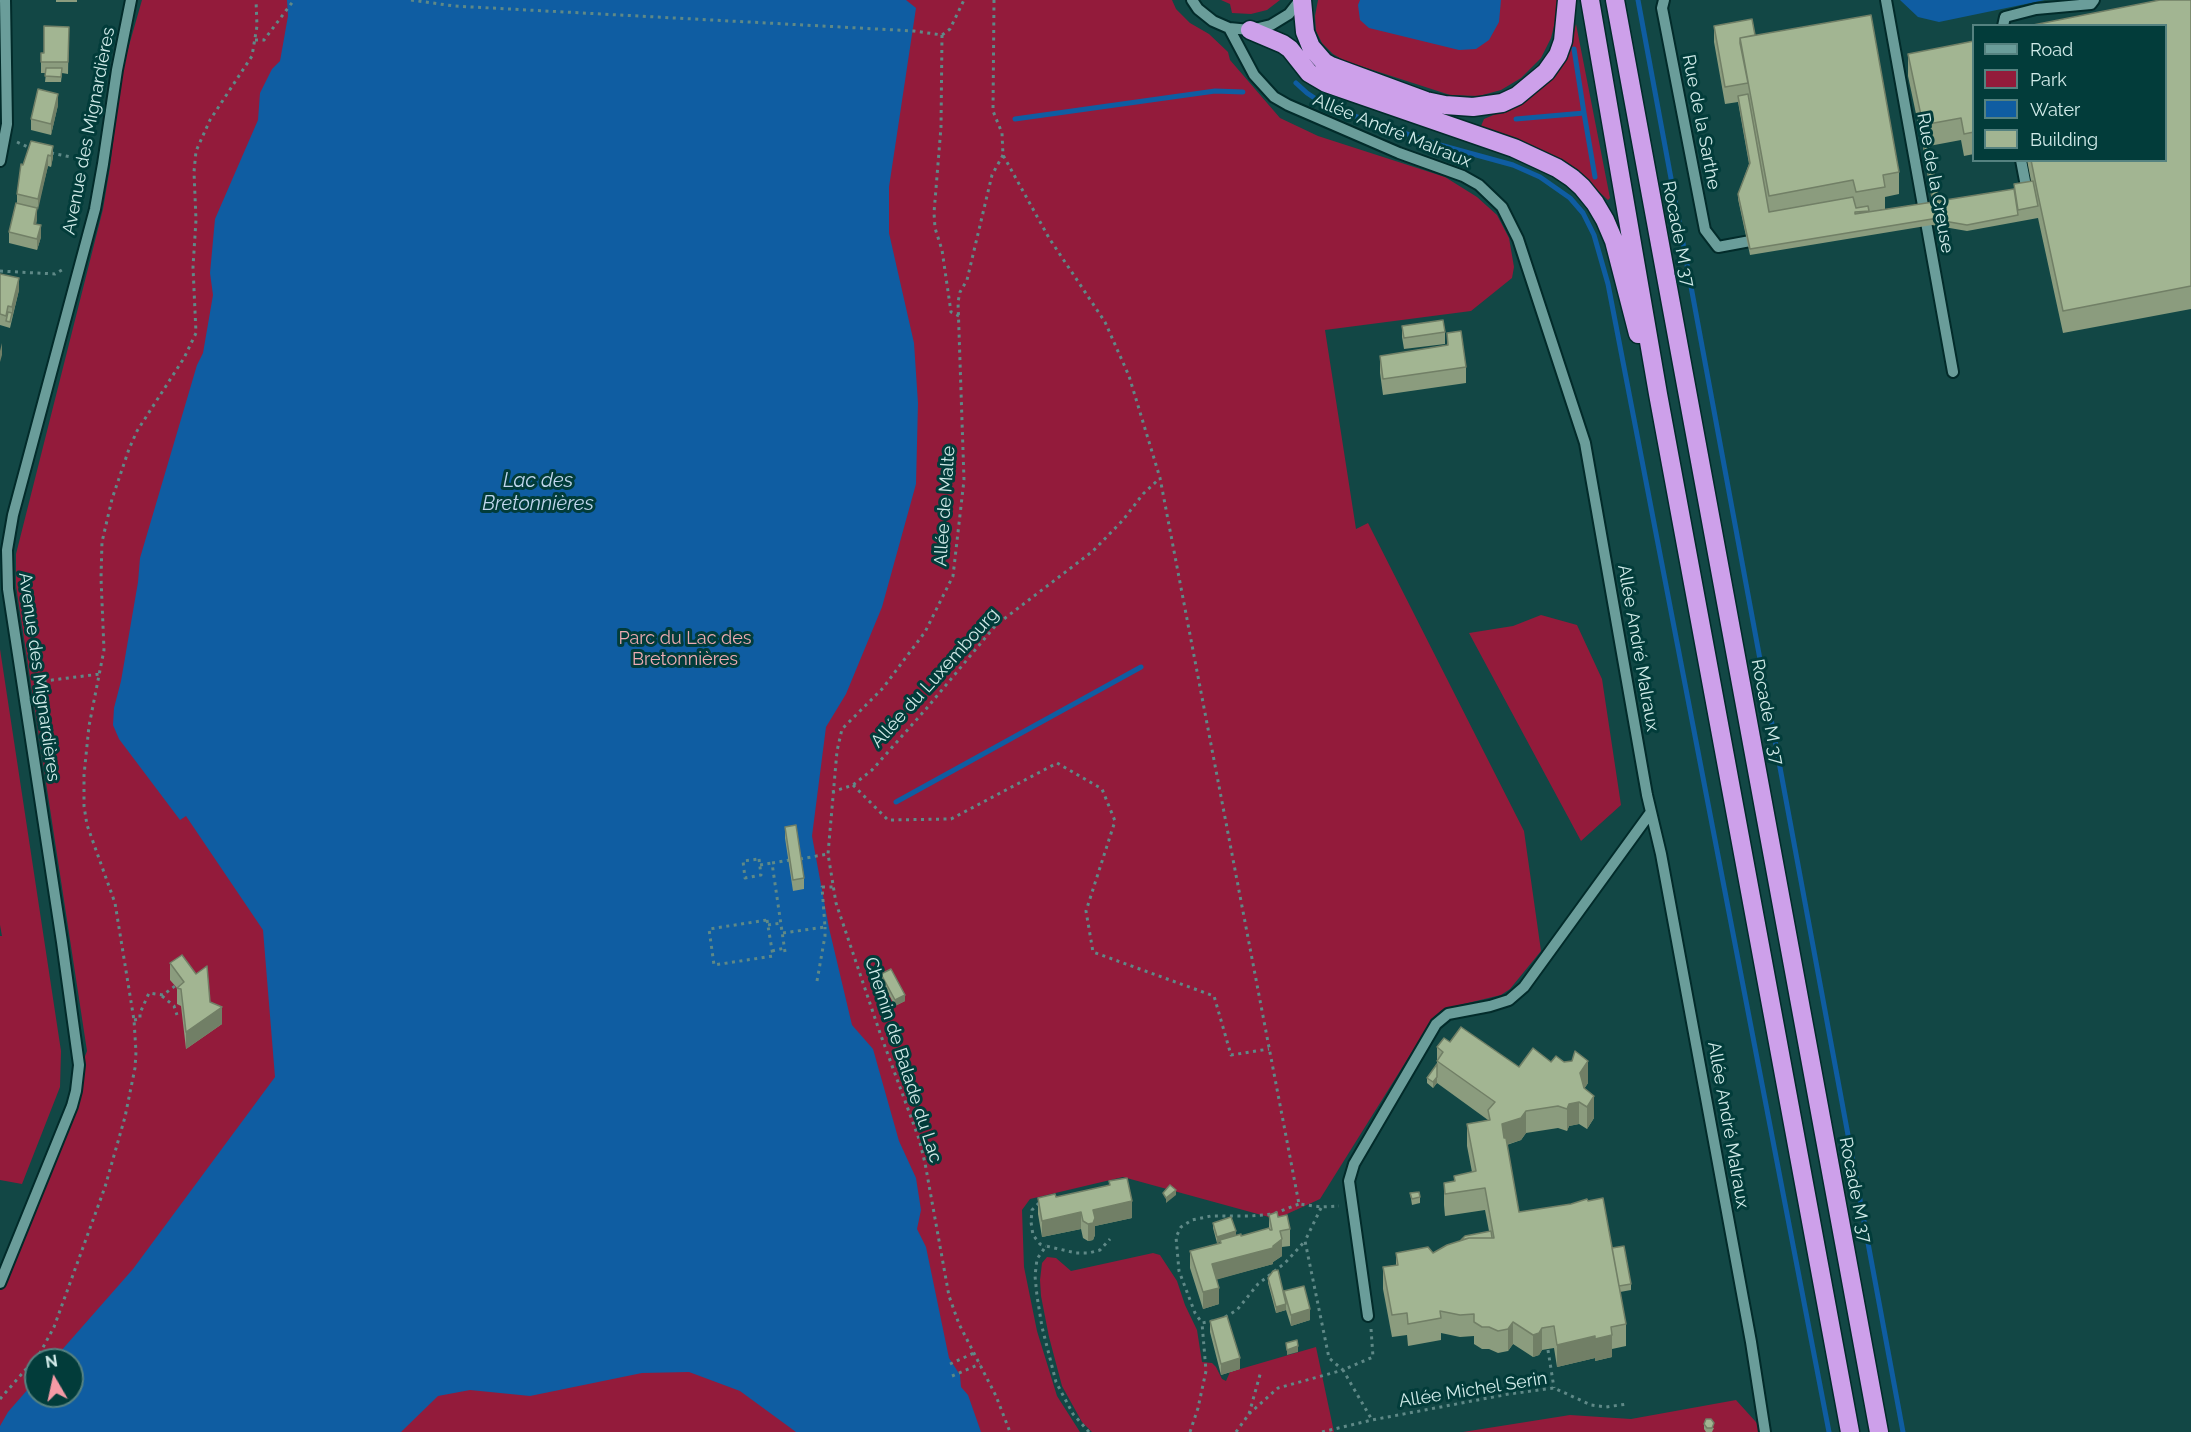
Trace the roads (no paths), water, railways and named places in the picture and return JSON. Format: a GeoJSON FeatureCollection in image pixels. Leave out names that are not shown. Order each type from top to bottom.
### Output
{"type":"FeatureCollection","features":[{"type":"Feature","properties":{"kind":"highway"},"geometry":{"type":"LineString","coordinates":[[1301,0],[1305,32],[1311,47],[1324,62],[1341,71],[1426,101],[1473,107],[1502,103],[1517,96],[1546,72],[1558,55],[1563,41],[1567,0]]}},
{"type":"Feature","properties":{"kind":"highway"},"geometry":{"type":"LineString","coordinates":[[1590,0],[1658,394],[1851,1432]]}},
{"type":"Feature","properties":{"kind":"highway","name":"Rocade M 37"},"geometry":{"type":"LineString","coordinates":[[1615,0],[1879,1432]]}},
{"type":"Feature","properties":{"kind":"highway"},"geometry":{"type":"LineString","coordinates":[[1250,30],[1283,44],[1290,49],[1309,73],[1326,83],[1538,158],[1557,168],[1582,187],[1605,220],[1614,241],[1634,320],[1658,394]]}},
{"type":"Feature","properties":{"kind":"street"},"geometry":{"type":"LineString","coordinates":[[0,161],[6,136],[5,0]]}},
{"type":"Feature","properties":{"kind":"street","name":"Avenue des Mignardières"},"geometry":{"type":"LineString","coordinates":[[0,1283],[72,1106],[79,1065],[62,942],[4,590],[7,560],[13,515],[94,209],[131,0]]}},
{"type":"Feature","properties":{"kind":"street"},"geometry":{"type":"LineString","coordinates":[[1192,0],[1198,9],[1213,21],[1229,28],[1250,30],[1271,25],[1289,14],[1301,0]]}},
{"type":"Feature","properties":{"kind":"street","name":"Rue de la Sarthe"},"geometry":{"type":"LineString","coordinates":[[1664,0],[1662,8],[1705,230],[1719,247],[1775,237]]}},
{"type":"Feature","properties":{"kind":"street","name":"Rue de la Creuse"},"geometry":{"type":"LineString","coordinates":[[1886,0],[1918,212],[1953,372]]}},
{"type":"Feature","properties":{"kind":"street"},"geometry":{"type":"LineString","coordinates":[[2003,24],[2005,17],[2036,9],[2091,4],[2094,0]]}},
{"type":"Feature","properties":{"kind":"street","name":"Allée André Malraux"},"geometry":{"type":"LineString","coordinates":[[1229,28],[1254,75],[1274,96],[1288,105],[1399,153],[1463,176],[1491,195],[1502,207],[1510,222],[1585,443],[1765,1432],[1770,1432]]}},
{"type":"Feature","properties":{"kind":"street"},"geometry":{"type":"LineString","coordinates":[[2021,162],[2025,182]]}},
{"type":"Feature","properties":{"kind":"street"},"geometry":{"type":"LineString","coordinates":[[1368,1316],[1349,1181],[1354,1164],[1436,1024],[1448,1014],[1509,1000],[1524,987],[1651,812]]}},
{"type":"Feature","properties":{"kind":"water","name":"Lac des Bretonnières"},"geometry":{"type":"Polygon","coordinates":[[[287,0],[906,0],[916,8],[889,187],[889,233],[914,343],[918,403],[916,484],[882,607],[846,694],[826,727],[812,836],[829,928],[852,1025],[873,1049],[899,1141],[916,1178],[921,1210],[917,1229],[926,1247],[949,1358],[960,1375],[961,1387],[968,1395],[981,1432],[796,1432],[740,1391],[689,1372],[642,1373],[530,1396],[470,1390],[438,1396],[401,1432],[0,1432],[0,1426],[8,1412],[24,1394],[24,1408],[84,1408],[84,1348],[64,1348],[133,1269],[275,1077],[263,930],[186,816],[180,820],[119,739],[113,725],[114,708],[121,681],[138,582],[140,558],[197,365],[203,353],[213,295],[210,273],[215,219],[258,120],[260,93],[272,69],[280,61],[288,16],[287,0]]]}},
{"type":"Feature","properties":{"kind":"water"},"geometry":{"type":"Polygon","coordinates":[[[1360,0],[1501,0],[1499,22],[1489,40],[1476,49],[1459,50],[1369,28],[1360,20],[1358,5],[1360,0]]]}},
{"type":"Feature","properties":{"kind":"water"},"geometry":{"type":"Polygon","coordinates":[[[1900,0],[2045,0],[1939,22],[1918,17],[1900,0]]]}},
{"type":"Feature","properties":{"kind":"waterway"},"geometry":{"type":"LineString","coordinates":[[1638,0],[1903,1432]]}},
{"type":"Feature","properties":{"kind":"waterway"},"geometry":{"type":"LineString","coordinates":[[1574,49],[1584,113]]}},
{"type":"Feature","properties":{"kind":"waterway"},"geometry":{"type":"LineString","coordinates":[[1296,83],[1322,103],[1360,118],[1440,145],[1513,165],[1540,177],[1570,198],[1583,213],[1594,235],[1608,284],[1829,1432]]}},
{"type":"Feature","properties":{"kind":"waterway"},"geometry":{"type":"LineString","coordinates":[[1015,119],[1215,91],[1243,92]]}},
{"type":"Feature","properties":{"kind":"waterway"},"geometry":{"type":"LineString","coordinates":[[1516,119],[1584,113],[1595,177]]}},
{"type":"Feature","properties":{"kind":"waterway"},"geometry":{"type":"LineString","coordinates":[[896,802],[1141,667]]}},
{"type":"Feature","properties":{"kind":"park label","name":"Parc du Lac des Bretonnières"},"geometry":{"type":"Point","coordinates":[685,649]}}]}
